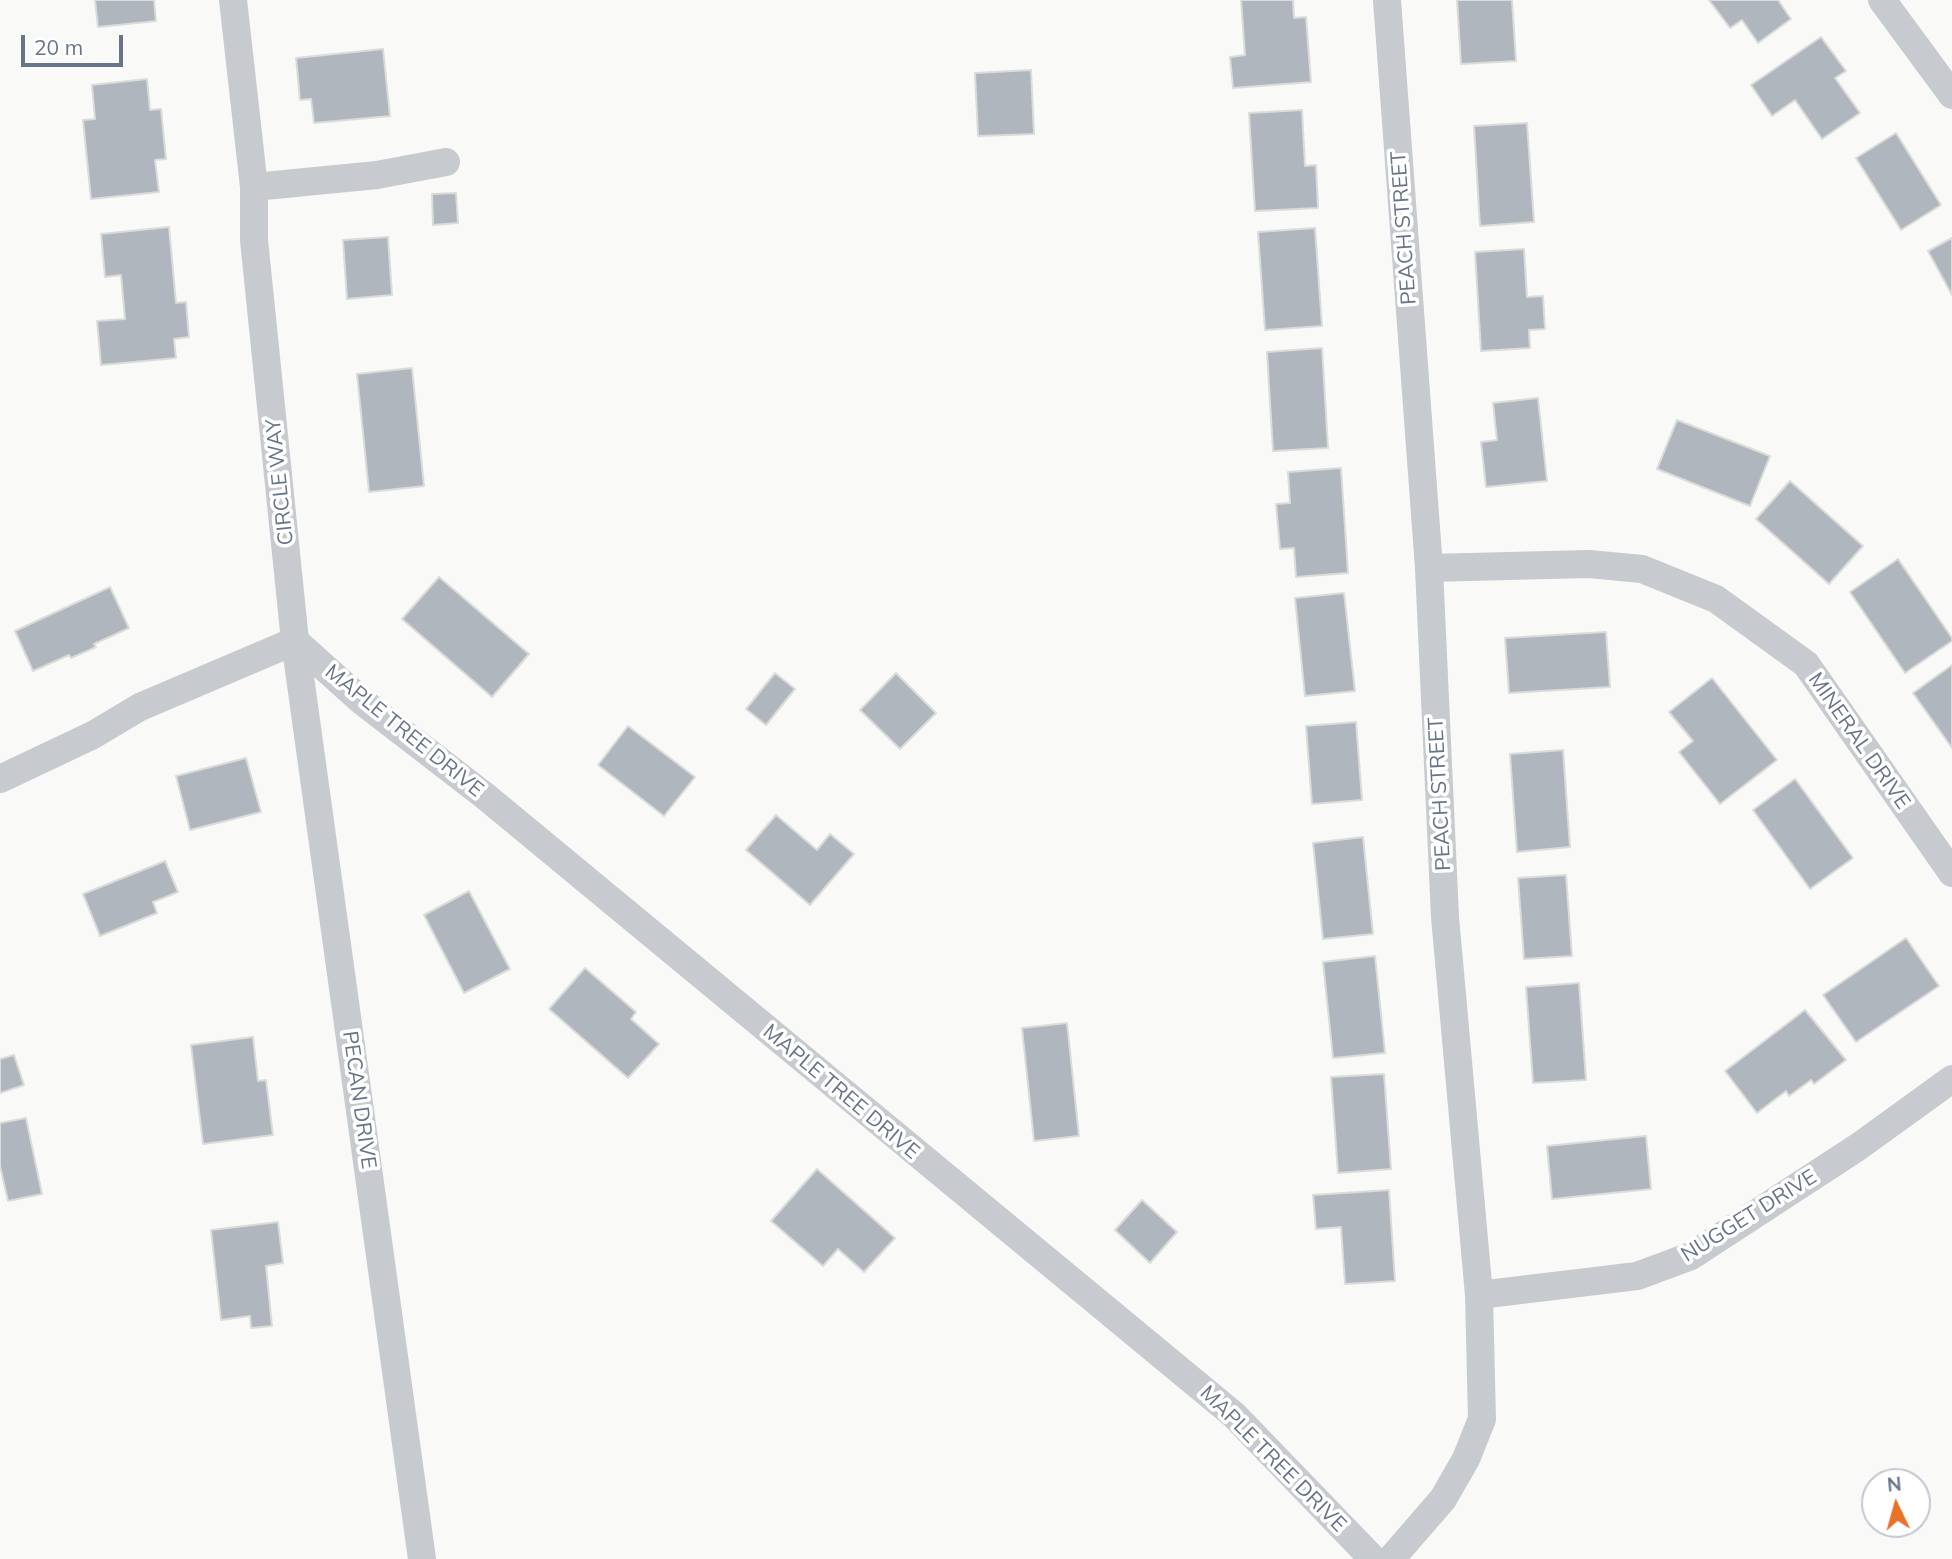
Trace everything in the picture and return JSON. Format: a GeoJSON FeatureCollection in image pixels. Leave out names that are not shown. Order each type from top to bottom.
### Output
{"type":"FeatureCollection","features":[{"type":"Feature","properties":{"kind":"street","name":"CIRCLE WAY"},"geometry":{"type":"LineString","coordinates":[[233,0],[254,187],[254,240],[295,641]]}},
{"type":"Feature","properties":{"kind":"street","name":"PEACH STREET"},"geometry":{"type":"LineString","coordinates":[[1387,0],[1429,568],[1445,917],[1479,1295],[1482,1419],[1466,1459],[1443,1499],[1391,1559]]}},
{"type":"Feature","properties":{"kind":"street"},"geometry":{"type":"LineString","coordinates":[[1882,0],[1952,95]]}},
{"type":"Feature","properties":{"kind":"street"},"geometry":{"type":"LineString","coordinates":[[254,187],[377,175],[446,162]]}},
{"type":"Feature","properties":{"kind":"street","name":"MINERAL DRIVE"},"geometry":{"type":"LineString","coordinates":[[1429,568],[1589,564],[1642,569],[1716,599],[1806,664],[1952,873]]}},
{"type":"Feature","properties":{"kind":"street"},"geometry":{"type":"LineString","coordinates":[[0,779],[93,735],[140,707],[295,641]]}},
{"type":"Feature","properties":{"kind":"street","name":"PECAN DRIVE"},"geometry":{"type":"LineString","coordinates":[[295,641],[422,1559]]}},
{"type":"Feature","properties":{"kind":"street","name":"MAPLE TREE DRIVE"},"geometry":{"type":"LineString","coordinates":[[295,641],[363,702],[485,796],[1234,1415],[1373,1559]]}},
{"type":"Feature","properties":{"kind":"street","name":"NUGGET DRIVE"},"geometry":{"type":"LineString","coordinates":[[1479,1295],[1637,1276],[1691,1256],[1858,1147],[1952,1079]]}},
{"type":"Feature","properties":{"kind":"building"},"geometry":{"type":"Polygon","coordinates":[[[95,0],[154,0],[156,21],[98,27],[95,0]]]}},
{"type":"Feature","properties":{"kind":"building"},"geometry":{"type":"Polygon","coordinates":[[[1241,0],[1293,0],[1294,18],[1306,17],[1311,82],[1233,88],[1230,57],[1245,55],[1241,0]]]}},
{"type":"Feature","properties":{"kind":"building"},"geometry":{"type":"Polygon","coordinates":[[[1457,0],[1512,0],[1516,61],[1461,64],[1457,0]]]}},
{"type":"Feature","properties":{"kind":"building"},"geometry":{"type":"Polygon","coordinates":[[[1709,0],[1778,0],[1791,19],[1758,43],[1742,20],[1730,28],[1709,0]]]}},
{"type":"Feature","properties":{"kind":"building"},"geometry":{"type":"Polygon","coordinates":[[[1821,37],[1846,71],[1835,78],[1860,113],[1822,139],[1795,100],[1772,116],[1751,85],[1821,37]]]}},
{"type":"Feature","properties":{"kind":"building"},"geometry":{"type":"Polygon","coordinates":[[[383,49],[390,116],[314,123],[311,99],[300,100],[296,58],[383,49]]]}},
{"type":"Feature","properties":{"kind":"building"},"geometry":{"type":"Polygon","coordinates":[[[1031,70],[1034,134],[978,136],[975,73],[1031,70]]]}},
{"type":"Feature","properties":{"kind":"building"},"geometry":{"type":"Polygon","coordinates":[[[147,79],[150,110],[161,109],[166,159],[155,160],[159,192],[91,199],[83,120],[95,119],[92,85],[147,79]]]}},
{"type":"Feature","properties":{"kind":"building"},"geometry":{"type":"Polygon","coordinates":[[[1302,110],[1305,166],[1316,165],[1318,208],[1255,211],[1249,113],[1302,110]]]}},
{"type":"Feature","properties":{"kind":"building"},"geometry":{"type":"Polygon","coordinates":[[[1527,123],[1534,222],[1480,226],[1474,126],[1527,123]]]}},
{"type":"Feature","properties":{"kind":"building"},"geometry":{"type":"Polygon","coordinates":[[[1896,133],[1941,205],[1901,230],[1856,158],[1896,133]]]}},
{"type":"Feature","properties":{"kind":"building"},"geometry":{"type":"Polygon","coordinates":[[[456,193],[458,223],[433,225],[432,194],[456,193]]]}},
{"type":"Feature","properties":{"kind":"building"},"geometry":{"type":"Polygon","coordinates":[[[169,227],[176,303],[186,302],[189,337],[174,339],[176,358],[101,365],[97,321],[125,319],[121,275],[105,277],[101,234],[169,227]]]}},
{"type":"Feature","properties":{"kind":"building"},"geometry":{"type":"Polygon","coordinates":[[[1315,228],[1322,326],[1265,330],[1258,232],[1315,228]]]}},
{"type":"Feature","properties":{"kind":"building"},"geometry":{"type":"Polygon","coordinates":[[[388,237],[392,295],[347,299],[343,240],[388,237]]]}},
{"type":"Feature","properties":{"kind":"building"},"geometry":{"type":"Polygon","coordinates":[[[1952,238],[1952,295],[1928,251],[1952,238]]]}},
{"type":"Feature","properties":{"kind":"building"},"geometry":{"type":"Polygon","coordinates":[[[1524,249],[1527,297],[1543,296],[1545,329],[1529,330],[1530,348],[1481,351],[1475,252],[1524,249]]]}},
{"type":"Feature","properties":{"kind":"building"},"geometry":{"type":"Polygon","coordinates":[[[1322,348],[1328,448],[1273,451],[1267,352],[1322,348]]]}},
{"type":"Feature","properties":{"kind":"building"},"geometry":{"type":"Polygon","coordinates":[[[412,368],[424,486],[369,492],[357,374],[412,368]]]}},
{"type":"Feature","properties":{"kind":"building"},"geometry":{"type":"Polygon","coordinates":[[[1538,398],[1547,481],[1486,487],[1481,442],[1497,440],[1493,403],[1538,398]]]}},
{"type":"Feature","properties":{"kind":"building"},"geometry":{"type":"Polygon","coordinates":[[[1677,420],[1770,456],[1750,506],[1657,469],[1677,420]]]}},
{"type":"Feature","properties":{"kind":"building"},"geometry":{"type":"Polygon","coordinates":[[[1341,468],[1348,573],[1296,577],[1294,548],[1280,549],[1276,504],[1290,503],[1288,472],[1341,468]]]}},
{"type":"Feature","properties":{"kind":"building"},"geometry":{"type":"Polygon","coordinates":[[[1790,481],[1863,546],[1829,584],[1756,519],[1790,481]]]}},
{"type":"Feature","properties":{"kind":"building"},"geometry":{"type":"Polygon","coordinates":[[[1898,559],[1952,638],[1952,641],[1905,673],[1850,592],[1898,559]]]}},
{"type":"Feature","properties":{"kind":"building"},"geometry":{"type":"Polygon","coordinates":[[[439,577],[529,654],[492,697],[402,619],[439,577]]]}},
{"type":"Feature","properties":{"kind":"building"},"geometry":{"type":"Polygon","coordinates":[[[110,587],[129,628],[94,644],[96,647],[71,658],[69,655],[33,671],[15,631],[110,587]]]}},
{"type":"Feature","properties":{"kind":"building"},"geometry":{"type":"Polygon","coordinates":[[[1344,593],[1355,691],[1305,696],[1295,598],[1344,593]]]}},
{"type":"Feature","properties":{"kind":"building"},"geometry":{"type":"Polygon","coordinates":[[[1606,632],[1610,687],[1509,693],[1505,638],[1606,632]]]}},
{"type":"Feature","properties":{"kind":"building"},"geometry":{"type":"Polygon","coordinates":[[[1952,665],[1952,748],[1913,693],[1952,665]]]}},
{"type":"Feature","properties":{"kind":"building"},"geometry":{"type":"Polygon","coordinates":[[[775,673],[795,689],[766,725],[746,709],[775,673]]]}},
{"type":"Feature","properties":{"kind":"building"},"geometry":{"type":"Polygon","coordinates":[[[896,673],[936,713],[900,749],[860,710],[896,673]]]}},
{"type":"Feature","properties":{"kind":"building"},"geometry":{"type":"Polygon","coordinates":[[[1712,678],[1777,760],[1720,804],[1679,752],[1693,741],[1669,712],[1712,678]]]}},
{"type":"Feature","properties":{"kind":"building"},"geometry":{"type":"Polygon","coordinates":[[[1356,722],[1362,800],[1312,804],[1306,726],[1356,722]]]}},
{"type":"Feature","properties":{"kind":"building"},"geometry":{"type":"Polygon","coordinates":[[[628,726],[695,777],[664,816],[598,765],[628,726]]]}},
{"type":"Feature","properties":{"kind":"building"},"geometry":{"type":"Polygon","coordinates":[[[1563,750],[1570,847],[1517,852],[1510,754],[1563,750]]]}},
{"type":"Feature","properties":{"kind":"building"},"geometry":{"type":"Polygon","coordinates":[[[246,758],[261,812],[190,830],[176,776],[246,758]]]}},
{"type":"Feature","properties":{"kind":"building"},"geometry":{"type":"Polygon","coordinates":[[[1795,779],[1853,858],[1810,889],[1753,810],[1795,779]]]}},
{"type":"Feature","properties":{"kind":"building"},"geometry":{"type":"Polygon","coordinates":[[[776,815],[817,850],[830,834],[854,854],[810,905],[746,850],[776,815]]]}},
{"type":"Feature","properties":{"kind":"building"},"geometry":{"type":"Polygon","coordinates":[[[1363,837],[1373,934],[1323,939],[1313,843],[1363,837]]]}},
{"type":"Feature","properties":{"kind":"building"},"geometry":{"type":"Polygon","coordinates":[[[165,861],[178,892],[153,902],[157,913],[100,936],[83,894],[165,861]]]}},
{"type":"Feature","properties":{"kind":"building"},"geometry":{"type":"Polygon","coordinates":[[[1566,875],[1572,956],[1524,959],[1518,878],[1566,875]]]}},
{"type":"Feature","properties":{"kind":"building"},"geometry":{"type":"Polygon","coordinates":[[[469,891],[510,969],[464,993],[424,915],[469,891]]]}},
{"type":"Feature","properties":{"kind":"building"},"geometry":{"type":"Polygon","coordinates":[[[1906,938],[1939,986],[1856,1042],[1823,995],[1906,938]]]}},
{"type":"Feature","properties":{"kind":"building"},"geometry":{"type":"Polygon","coordinates":[[[1375,956],[1385,1053],[1333,1058],[1323,962],[1375,956]]]}},
{"type":"Feature","properties":{"kind":"building"},"geometry":{"type":"Polygon","coordinates":[[[585,968],[636,1012],[631,1019],[659,1044],[628,1078],[549,1009],[585,968]]]}},
{"type":"Feature","properties":{"kind":"building"},"geometry":{"type":"Polygon","coordinates":[[[1579,983],[1586,1080],[1533,1083],[1526,987],[1579,983]]]}},
{"type":"Feature","properties":{"kind":"building"},"geometry":{"type":"Polygon","coordinates":[[[1805,1010],[1846,1060],[1814,1084],[1811,1080],[1789,1096],[1786,1091],[1757,1113],[1725,1071],[1805,1010]]]}},
{"type":"Feature","properties":{"kind":"building"},"geometry":{"type":"Polygon","coordinates":[[[1067,1023],[1079,1136],[1034,1141],[1022,1028],[1067,1023]]]}},
{"type":"Feature","properties":{"kind":"building"},"geometry":{"type":"Polygon","coordinates":[[[253,1037],[258,1081],[266,1080],[273,1135],[203,1144],[191,1045],[253,1037]]]}},
{"type":"Feature","properties":{"kind":"building"},"geometry":{"type":"Polygon","coordinates":[[[14,1055],[24,1085],[0,1093],[0,1059],[14,1055]]]}},
{"type":"Feature","properties":{"kind":"building"},"geometry":{"type":"Polygon","coordinates":[[[1384,1074],[1391,1169],[1338,1173],[1331,1077],[1384,1074]]]}},
{"type":"Feature","properties":{"kind":"building"},"geometry":{"type":"Polygon","coordinates":[[[26,1118],[42,1194],[8,1201],[0,1166],[0,1123],[26,1118]]]}},
{"type":"Feature","properties":{"kind":"building"},"geometry":{"type":"Polygon","coordinates":[[[1646,1136],[1651,1189],[1552,1199],[1547,1146],[1646,1136]]]}},
{"type":"Feature","properties":{"kind":"building"},"geometry":{"type":"Polygon","coordinates":[[[817,1169],[895,1238],[864,1272],[838,1249],[823,1266],[771,1221],[817,1169]]]}},
{"type":"Feature","properties":{"kind":"building"},"geometry":{"type":"Polygon","coordinates":[[[1389,1190],[1395,1281],[1345,1284],[1341,1227],[1316,1229],[1313,1195],[1389,1190]]]}},
{"type":"Feature","properties":{"kind":"building"},"geometry":{"type":"Polygon","coordinates":[[[1142,1200],[1177,1232],[1150,1263],[1115,1230],[1142,1200]]]}},
{"type":"Feature","properties":{"kind":"building"},"geometry":{"type":"Polygon","coordinates":[[[278,1222],[283,1263],[266,1266],[272,1326],[251,1328],[250,1316],[221,1320],[211,1230],[278,1222]]]}}]}
